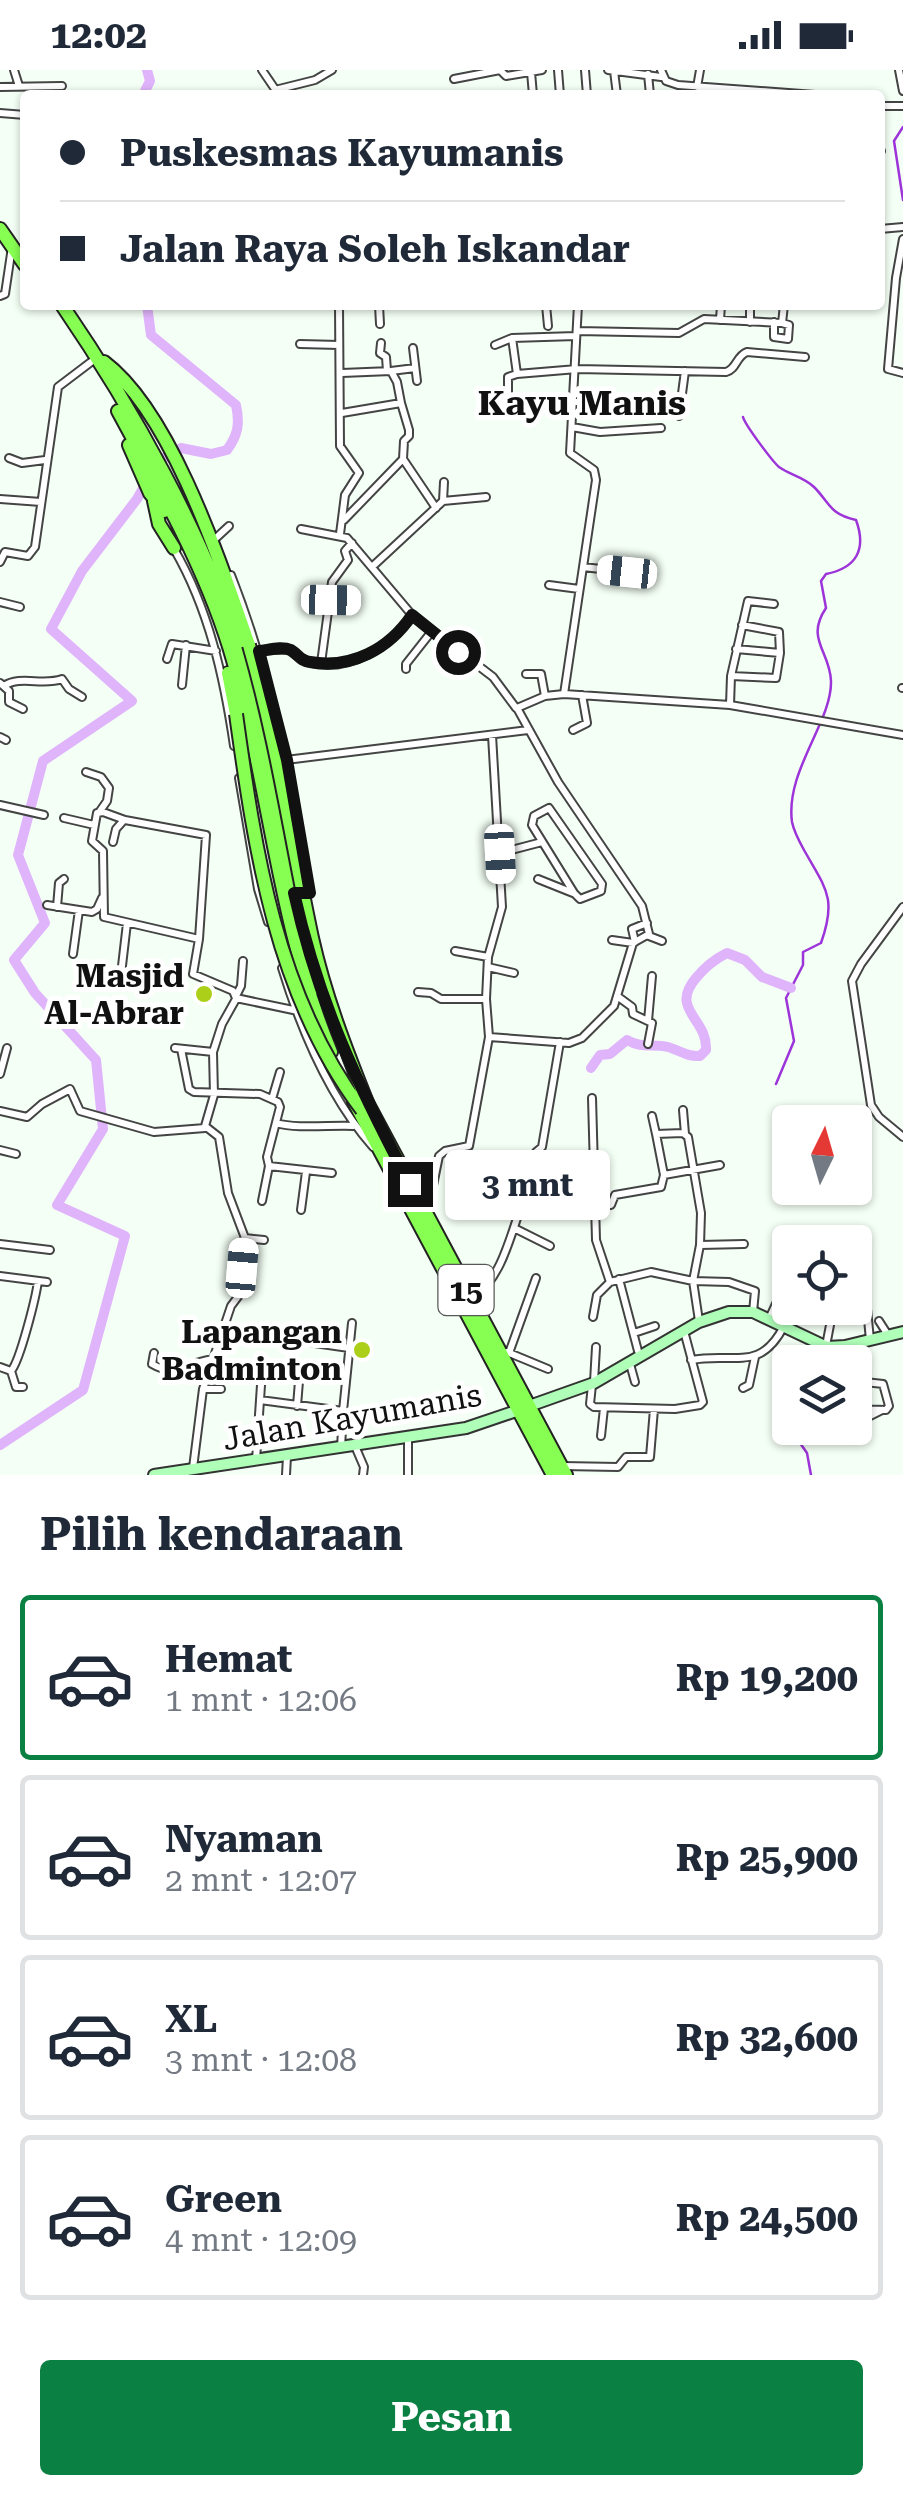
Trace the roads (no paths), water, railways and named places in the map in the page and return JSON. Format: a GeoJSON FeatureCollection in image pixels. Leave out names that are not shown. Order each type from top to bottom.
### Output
{"type":"FeatureCollection","features":[{"type":"Feature","properties":{"kind":"highway"},"geometry":{"type":"LineString","coordinates":[[0,216],[19,249]]}},
{"type":"Feature","properties":{"kind":"highway"},"geometry":{"type":"LineString","coordinates":[[0,230],[19,249]]}},
{"type":"Feature","properties":{"kind":"highway"},"geometry":{"type":"LineString","coordinates":[[57,310],[94,360],[145,463]]}},
{"type":"Feature","properties":{"kind":"highway"},"geometry":{"type":"LineString","coordinates":[[65,310],[145,463],[203,592],[226,661],[258,859],[274,924],[300,996],[332,1064],[365,1108]]}},
{"type":"Feature","properties":{"kind":"highway"},"geometry":{"type":"LineString","coordinates":[[94,360],[108,364],[142,403],[165,443],[187,483],[254,648],[313,940],[365,1108]]}},
{"type":"Feature","properties":{"kind":"highway"},"geometry":{"type":"LineString","coordinates":[[158,493],[159,524],[174,548]]}},
{"type":"Feature","properties":{"kind":"highway"},"geometry":{"type":"LineString","coordinates":[[158,493],[223,604],[240,654],[309,958],[339,1056],[385,1161],[560,1473]]}},
{"type":"Feature","properties":{"kind":"highway"},"geometry":{"type":"LineString","coordinates":[[262,762],[288,921],[312,1006],[505,1351],[525,1408]]}},
{"type":"Feature","properties":{"kind":"highway","name":"15"},"geometry":{"type":"LineString","coordinates":[[365,1108],[560,1473]]}},
{"type":"Feature","properties":{"kind":"street"},"geometry":{"type":"LineString","coordinates":[[14,70],[19,86]]}},
{"type":"Feature","properties":{"kind":"street"},"geometry":{"type":"LineString","coordinates":[[283,90],[332,70]]}},
{"type":"Feature","properties":{"kind":"street"},"geometry":{"type":"LineString","coordinates":[[454,79],[500,70],[506,76],[542,70]]}},
{"type":"Feature","properties":{"kind":"street"},"geometry":{"type":"LineString","coordinates":[[696,87],[700,70]]}},
{"type":"Feature","properties":{"kind":"street"},"geometry":{"type":"LineString","coordinates":[[900,70],[903,91]]}},
{"type":"Feature","properties":{"kind":"street"},"geometry":{"type":"LineString","coordinates":[[611,71],[662,73],[671,84],[715,90]]}},
{"type":"Feature","properties":{"kind":"street"},"geometry":{"type":"LineString","coordinates":[[648,74],[650,90]]}},
{"type":"Feature","properties":{"kind":"street"},"geometry":{"type":"LineString","coordinates":[[0,87],[62,86]]}},
{"type":"Feature","properties":{"kind":"street"},"geometry":{"type":"LineString","coordinates":[[903,239],[888,370],[903,373]]}},
{"type":"Feature","properties":{"kind":"street"},"geometry":{"type":"LineString","coordinates":[[0,296],[5,294],[9,250],[19,249]]}},
{"type":"Feature","properties":{"kind":"street"},"geometry":{"type":"LineString","coordinates":[[339,310],[340,446],[359,473],[345,495],[340,534]]}},
{"type":"Feature","properties":{"kind":"street"},"geometry":{"type":"LineString","coordinates":[[379,310],[380,324]]}},
{"type":"Feature","properties":{"kind":"street"},"geometry":{"type":"LineString","coordinates":[[546,310],[548,326]]}},
{"type":"Feature","properties":{"kind":"street"},"geometry":{"type":"LineString","coordinates":[[564,694],[596,480],[594,470],[571,456],[578,310]]}},
{"type":"Feature","properties":{"kind":"street"},"geometry":{"type":"LineString","coordinates":[[720,320],[721,310]]}},
{"type":"Feature","properties":{"kind":"street"},"geometry":{"type":"LineString","coordinates":[[750,310],[750,322]]}},
{"type":"Feature","properties":{"kind":"street"},"geometry":{"type":"LineString","coordinates":[[495,345],[512,338],[682,333],[697,321],[778,323],[782,310]]}},
{"type":"Feature","properties":{"kind":"street"},"geometry":{"type":"LineString","coordinates":[[512,338],[517,374]]}},
{"type":"Feature","properties":{"kind":"street"},"geometry":{"type":"LineString","coordinates":[[343,521],[402,458],[404,442],[412,429],[401,403],[398,382],[380,353],[381,343]]}},
{"type":"Feature","properties":{"kind":"street"},"geometry":{"type":"LineString","coordinates":[[300,344],[339,345]]}},
{"type":"Feature","properties":{"kind":"street"},"geometry":{"type":"LineString","coordinates":[[414,348],[417,381]]}},
{"type":"Feature","properties":{"kind":"street"},"geometry":{"type":"LineString","coordinates":[[493,397],[508,392],[508,378],[517,374],[577,369],[730,371],[747,352],[805,357]]}},
{"type":"Feature","properties":{"kind":"street"},"geometry":{"type":"LineString","coordinates":[[0,562],[5,552],[25,556],[32,553],[39,529],[45,460],[58,387],[94,360]]}},
{"type":"Feature","properties":{"kind":"street"},"geometry":{"type":"LineString","coordinates":[[342,373],[414,368]]}},
{"type":"Feature","properties":{"kind":"street"},"geometry":{"type":"LineString","coordinates":[[679,416],[685,371]]}},
{"type":"Feature","properties":{"kind":"street"},"geometry":{"type":"LineString","coordinates":[[574,402],[614,402]]}},
{"type":"Feature","properties":{"kind":"street"},"geometry":{"type":"LineString","coordinates":[[342,413],[401,403]]}},
{"type":"Feature","properties":{"kind":"street"},"geometry":{"type":"LineString","coordinates":[[572,427],[600,432],[660,428]]}},
{"type":"Feature","properties":{"kind":"street"},"geometry":{"type":"LineString","coordinates":[[9,458],[22,462],[45,460]]}},
{"type":"Feature","properties":{"kind":"street"},"geometry":{"type":"LineString","coordinates":[[402,458],[436,508]]}},
{"type":"Feature","properties":{"kind":"street"},"geometry":{"type":"LineString","coordinates":[[444,482],[444,501]]}},
{"type":"Feature","properties":{"kind":"street"},"geometry":{"type":"LineString","coordinates":[[187,483],[216,538],[287,760],[310,893],[294,893]]}},
{"type":"Feature","properties":{"kind":"street"},"geometry":{"type":"LineString","coordinates":[[373,566],[444,501],[486,497]]}},
{"type":"Feature","properties":{"kind":"street"},"geometry":{"type":"LineString","coordinates":[[0,500],[41,502]]}},
{"type":"Feature","properties":{"kind":"street"},"geometry":{"type":"LineString","coordinates":[[216,538],[228,526]]}},
{"type":"Feature","properties":{"kind":"street"},"geometry":{"type":"LineString","coordinates":[[301,529],[340,534],[352,543],[412,615],[493,677],[517,708],[558,782],[642,906],[649,936]]}},
{"type":"Feature","properties":{"kind":"street"},"geometry":{"type":"LineString","coordinates":[[320,663],[332,582],[348,560],[346,551],[352,543]]}},
{"type":"Feature","properties":{"kind":"street"},"geometry":{"type":"LineString","coordinates":[[174,548],[186,568],[216,651],[258,888],[295,1012],[354,1126],[385,1161]]}},
{"type":"Feature","properties":{"kind":"street"},"geometry":{"type":"LineString","coordinates":[[583,567],[627,572]]}},
{"type":"Feature","properties":{"kind":"street"},"geometry":{"type":"LineString","coordinates":[[549,585],[579,590]]}},
{"type":"Feature","properties":{"kind":"street"},"geometry":{"type":"LineString","coordinates":[[331,600],[351,600]]}},
{"type":"Feature","properties":{"kind":"street"},"geometry":{"type":"LineString","coordinates":[[726,705],[748,600],[774,604]]}},
{"type":"Feature","properties":{"kind":"street"},"geometry":{"type":"LineString","coordinates":[[0,602],[20,607]]}},
{"type":"Feature","properties":{"kind":"street"},"geometry":{"type":"LineString","coordinates":[[254,648],[282,648],[302,660],[320,663],[343,662],[370,654],[394,637],[412,615]]}},
{"type":"Feature","properties":{"kind":"street"},"geometry":{"type":"LineString","coordinates":[[731,679],[776,678],[779,632],[742,626]]}},
{"type":"Feature","properties":{"kind":"street"},"geometry":{"type":"LineString","coordinates":[[406,669],[432,631]]}},
{"type":"Feature","properties":{"kind":"street"},"geometry":{"type":"LineString","coordinates":[[182,685],[186,645]]}},
{"type":"Feature","properties":{"kind":"street"},"geometry":{"type":"LineString","coordinates":[[167,658],[169,646],[216,651]]}},
{"type":"Feature","properties":{"kind":"street"},"geometry":{"type":"LineString","coordinates":[[736,648],[780,653]]}},
{"type":"Feature","properties":{"kind":"street"},"geometry":{"type":"LineString","coordinates":[[526,674],[541,674],[545,696]]}},
{"type":"Feature","properties":{"kind":"street"},"geometry":{"type":"LineString","coordinates":[[23,709],[8,702],[9,691],[2,685],[14,680],[44,683],[62,679],[82,697]]}},
{"type":"Feature","properties":{"kind":"street"},"geometry":{"type":"LineString","coordinates":[[573,730],[588,723],[582,695]]}},
{"type":"Feature","properties":{"kind":"street"},"geometry":{"type":"LineString","coordinates":[[517,708],[545,696],[582,695],[726,705],[903,734]]}},
{"type":"Feature","properties":{"kind":"street"},"geometry":{"type":"LineString","coordinates":[[262,762],[528,730]]}},
{"type":"Feature","properties":{"kind":"street"},"geometry":{"type":"LineString","coordinates":[[427,1216],[439,1156],[469,1146],[489,1036],[488,957],[502,907],[492,734]]}},
{"type":"Feature","properties":{"kind":"street"},"geometry":{"type":"LineString","coordinates":[[86,772],[101,777],[108,788],[92,841],[103,851],[104,916],[200,939]]}},
{"type":"Feature","properties":{"kind":"street"},"geometry":{"type":"LineString","coordinates":[[0,805],[41,814]]}},
{"type":"Feature","properties":{"kind":"street"},"geometry":{"type":"LineString","coordinates":[[538,879],[580,898],[602,891],[549,808],[532,819],[574,894]]}},
{"type":"Feature","properties":{"kind":"street"},"geometry":{"type":"LineString","coordinates":[[100,812],[206,835],[200,939],[193,974],[236,996],[295,1012],[312,1006]]}},
{"type":"Feature","properties":{"kind":"street"},"geometry":{"type":"LineString","coordinates":[[64,818],[94,825]]}},
{"type":"Feature","properties":{"kind":"street"},"geometry":{"type":"LineString","coordinates":[[113,842],[116,829],[125,820]]}},
{"type":"Feature","properties":{"kind":"street"},"geometry":{"type":"LineString","coordinates":[[500,854],[542,842]]}},
{"type":"Feature","properties":{"kind":"street"},"geometry":{"type":"LineString","coordinates":[[57,907],[59,883],[64,879]]}},
{"type":"Feature","properties":{"kind":"street"},"geometry":{"type":"LineString","coordinates":[[47,905],[95,911],[104,896]]}},
{"type":"Feature","properties":{"kind":"street"},"geometry":{"type":"LineString","coordinates":[[903,907],[860,964],[852,986],[868,1097],[879,1117],[903,1137]]}},
{"type":"Feature","properties":{"kind":"street"},"geometry":{"type":"LineString","coordinates":[[73,954],[79,910]]}},
{"type":"Feature","properties":{"kind":"street"},"geometry":{"type":"LineString","coordinates":[[120,983],[127,923]]}},
{"type":"Feature","properties":{"kind":"street"},"geometry":{"type":"LineString","coordinates":[[489,1036],[573,1042],[587,1034],[611,1010],[617,996],[634,942],[632,929],[647,923]]}},
{"type":"Feature","properties":{"kind":"street"},"geometry":{"type":"LineString","coordinates":[[612,940],[634,942],[649,936],[662,941]]}},
{"type":"Feature","properties":{"kind":"street"},"geometry":{"type":"LineString","coordinates":[[455,951],[488,957]]}},
{"type":"Feature","properties":{"kind":"street"},"geometry":{"type":"LineString","coordinates":[[0,1112],[28,1117],[42,1104],[70,1090],[79,1110],[109,1119],[164,1134],[205,1128],[214,1095],[213,1052],[241,986],[242,961]]}},
{"type":"Feature","properties":{"kind":"street"},"geometry":{"type":"LineString","coordinates":[[488,968],[514,973]]}},
{"type":"Feature","properties":{"kind":"street"},"geometry":{"type":"LineString","coordinates":[[648,1021],[652,976]]}},
{"type":"Feature","properties":{"kind":"street"},"geometry":{"type":"LineString","coordinates":[[418,992],[431,992],[441,1000],[486,999]]}},
{"type":"Feature","properties":{"kind":"street"},"geometry":{"type":"LineString","coordinates":[[617,996],[632,1008],[633,1014],[652,1024],[648,1044]]}},
{"type":"Feature","properties":{"kind":"street"},"geometry":{"type":"LineString","coordinates":[[474,1300],[494,1278],[516,1229],[535,1156],[542,1147],[560,1042]]}},
{"type":"Feature","properties":{"kind":"street"},"geometry":{"type":"LineString","coordinates":[[0,1074],[7,1048]]}},
{"type":"Feature","properties":{"kind":"street"},"geometry":{"type":"LineString","coordinates":[[213,1052],[178,1048],[189,1089],[214,1095],[260,1094],[280,1106],[267,1157],[269,1166],[262,1201]]}},
{"type":"Feature","properties":{"kind":"street"},"geometry":{"type":"LineString","coordinates":[[272,1099],[280,1072]]}},
{"type":"Feature","properties":{"kind":"street"},"geometry":{"type":"LineString","coordinates":[[592,1098],[597,1248],[610,1282]]}},
{"type":"Feature","properties":{"kind":"street"},"geometry":{"type":"LineString","coordinates":[[683,1110],[701,1213],[700,1245],[692,1281],[699,1322]]}},
{"type":"Feature","properties":{"kind":"street"},"geometry":{"type":"LineString","coordinates":[[528,1186],[598,1206],[611,1205],[615,1194],[661,1187],[664,1175],[652,1116]]}},
{"type":"Feature","properties":{"kind":"street"},"geometry":{"type":"LineString","coordinates":[[276,1123],[298,1127],[354,1126]]}},
{"type":"Feature","properties":{"kind":"street","name":"Jalan Kayumanis"},"geometry":{"type":"LineString","coordinates":[[192,1470],[203,1389],[232,1306],[240,1294],[245,1238],[228,1193],[219,1137],[205,1128]]}},
{"type":"Feature","properties":{"kind":"street"},"geometry":{"type":"LineString","coordinates":[[656,1134],[685,1134]]}},
{"type":"Feature","properties":{"kind":"street"},"geometry":{"type":"LineString","coordinates":[[0,1150],[16,1154]]}},
{"type":"Feature","properties":{"kind":"street"},"geometry":{"type":"LineString","coordinates":[[664,1175],[720,1165]]}},
{"type":"Feature","properties":{"kind":"street"},"geometry":{"type":"LineString","coordinates":[[269,1166],[332,1173]]}},
{"type":"Feature","properties":{"kind":"street"},"geometry":{"type":"LineString","coordinates":[[301,1210],[306,1172]]}},
{"type":"Feature","properties":{"kind":"street"},"geometry":{"type":"LineString","coordinates":[[516,1229],[550,1246]]}},
{"type":"Feature","properties":{"kind":"street"},"geometry":{"type":"LineString","coordinates":[[245,1238],[264,1240]]}},
{"type":"Feature","properties":{"kind":"street"},"geometry":{"type":"LineString","coordinates":[[0,1244],[50,1250]]}},
{"type":"Feature","properties":{"kind":"street"},"geometry":{"type":"LineString","coordinates":[[700,1245],[744,1244]]}},
{"type":"Feature","properties":{"kind":"street"},"geometry":{"type":"LineString","coordinates":[[593,1316],[597,1295],[610,1282],[651,1272],[753,1288],[753,1312],[822,1345]]}},
{"type":"Feature","properties":{"kind":"street"},"geometry":{"type":"LineString","coordinates":[[0,1276],[42,1281],[24,1331],[20,1358],[11,1371]]}},
{"type":"Feature","properties":{"kind":"street"},"geometry":{"type":"LineString","coordinates":[[536,1278],[505,1351],[548,1368]]}},
{"type":"Feature","properties":{"kind":"street"},"geometry":{"type":"LineString","coordinates":[[619,1279],[638,1351],[643,1356]]}},
{"type":"Feature","properties":{"kind":"street","name":"Jalan Kayumanis"},"geometry":{"type":"LineString","coordinates":[[154,1475],[466,1428],[593,1384],[699,1322],[729,1312],[753,1312]]}},
{"type":"Feature","properties":{"kind":"street"},"geometry":{"type":"LineString","coordinates":[[769,1318],[772,1312]]}},
{"type":"Feature","properties":{"kind":"street"},"geometry":{"type":"LineString","coordinates":[[879,1321],[889,1336]]}},
{"type":"Feature","properties":{"kind":"street"},"geometry":{"type":"LineString","coordinates":[[340,1448],[352,1323]]}},
{"type":"Feature","properties":{"kind":"street"},"geometry":{"type":"LineString","coordinates":[[826,1345],[830,1325]]}},
{"type":"Feature","properties":{"kind":"street"},"geometry":{"type":"LineString","coordinates":[[867,1325],[870,1341]]}},
{"type":"Feature","properties":{"kind":"street"},"geometry":{"type":"LineString","coordinates":[[634,1333],[655,1326]]}},
{"type":"Feature","properties":{"kind":"street"},"geometry":{"type":"LineString","coordinates":[[691,1360],[755,1357],[773,1345],[784,1326]]}},
{"type":"Feature","properties":{"kind":"street"},"geometry":{"type":"LineString","coordinates":[[225,1330],[349,1348]]}},
{"type":"Feature","properties":{"kind":"street"},"geometry":{"type":"LineString","coordinates":[[596,1347],[590,1404],[654,1410],[686,1408],[702,1403],[684,1331]]}},
{"type":"Feature","properties":{"kind":"street"},"geometry":{"type":"LineString","coordinates":[[841,1345],[903,1332]]}},
{"type":"Feature","properties":{"kind":"street"},"geometry":{"type":"LineString","coordinates":[[154,1354],[152,1364],[169,1371],[215,1359]]}},
{"type":"Feature","properties":{"kind":"street"},"geometry":{"type":"LineString","coordinates":[[743,1388],[748,1385],[755,1357]]}},
{"type":"Feature","properties":{"kind":"street"},"geometry":{"type":"LineString","coordinates":[[630,1364],[636,1382]]}},
{"type":"Feature","properties":{"kind":"street"},"geometry":{"type":"LineString","coordinates":[[0,1368],[11,1371]]}},
{"type":"Feature","properties":{"kind":"street"},"geometry":{"type":"LineString","coordinates":[[256,1462],[262,1370]]}},
{"type":"Feature","properties":{"kind":"street"},"geometry":{"type":"LineString","coordinates":[[11,1371],[16,1387],[24,1387]]}},
{"type":"Feature","properties":{"kind":"street"},"geometry":{"type":"LineString","coordinates":[[297,1406],[299,1381]]}},
{"type":"Feature","properties":{"kind":"street"},"geometry":{"type":"LineString","coordinates":[[872,1382],[885,1386],[889,1406],[872,1410]]}},
{"type":"Feature","properties":{"kind":"street"},"geometry":{"type":"LineString","coordinates":[[203,1389],[221,1389]]}},
{"type":"Feature","properties":{"kind":"street"},"geometry":{"type":"LineString","coordinates":[[260,1400],[344,1411]]}},
{"type":"Feature","properties":{"kind":"street"},"geometry":{"type":"LineString","coordinates":[[601,1436],[604,1407]]}},
{"type":"Feature","properties":{"kind":"street"},"geometry":{"type":"LineString","coordinates":[[560,1473],[618,1467],[626,1457],[650,1457],[654,1410]]}},
{"type":"Feature","properties":{"kind":"street"},"geometry":{"type":"LineString","coordinates":[[186,1412],[199,1414]]}},
{"type":"Feature","properties":{"kind":"street"},"geometry":{"type":"LineString","coordinates":[[408,1438],[408,1475]]}},
{"type":"Feature","properties":{"kind":"street"},"geometry":{"type":"LineString","coordinates":[[355,1446],[363,1475]]}},
{"type":"Feature","properties":{"kind":"street"},"geometry":{"type":"LineString","coordinates":[[286,1456],[286,1475]]}},
{"type":"Feature","properties":{"kind":"waterway"},"geometry":{"type":"LineString","coordinates":[[146,90],[150,81],[147,70]]}},
{"type":"Feature","properties":{"kind":"waterway"},"geometry":{"type":"LineString","coordinates":[[903,127],[894,141],[903,200]]}},
{"type":"Feature","properties":{"kind":"waterway"},"geometry":{"type":"LineString","coordinates":[[0,1445],[83,1390],[125,1236],[57,1205],[103,1129],[96,1060],[35,993],[14,960],[45,923],[18,855],[43,761],[132,701],[51,629],[82,571],[137,499],[161,460],[181,448],[211,454],[227,450],[237,429],[236,405],[151,335],[148,310]]}},
{"type":"Feature","properties":{"kind":"waterway"},"geometry":{"type":"LineString","coordinates":[[743,417],[779,467],[810,484],[835,511],[856,520],[860,540],[852,562],[826,574],[821,581],[826,608],[818,637],[831,681],[824,713],[795,784],[792,822],[827,894],[828,915],[821,943],[803,952],[803,965],[786,998],[794,1041],[776,1084]]}},
{"type":"Feature","properties":{"kind":"waterway"},"geometry":{"type":"LineString","coordinates":[[591,1068],[600,1055],[610,1054],[627,1040],[700,1056],[706,1050],[705,1039],[686,998],[696,978],[727,953],[745,960],[762,977],[791,988]]}},
{"type":"Feature","properties":{"kind":"waterway"},"geometry":{"type":"LineString","coordinates":[[801,1445],[811,1475]]}},
{"type":"Feature","properties":{"kind":"place","name":"Masjid Al-Abrar"},"geometry":{"type":"Point","coordinates":[204,994]}},
{"type":"Feature","properties":{"kind":"place","name":"Lapangan Badminton"},"geometry":{"type":"Point","coordinates":[362,1350]}},
{"type":"Feature","properties":{"kind":"district","name":"Kayu Manis"},"geometry":{"type":"Point","coordinates":[582,403]}}]}
